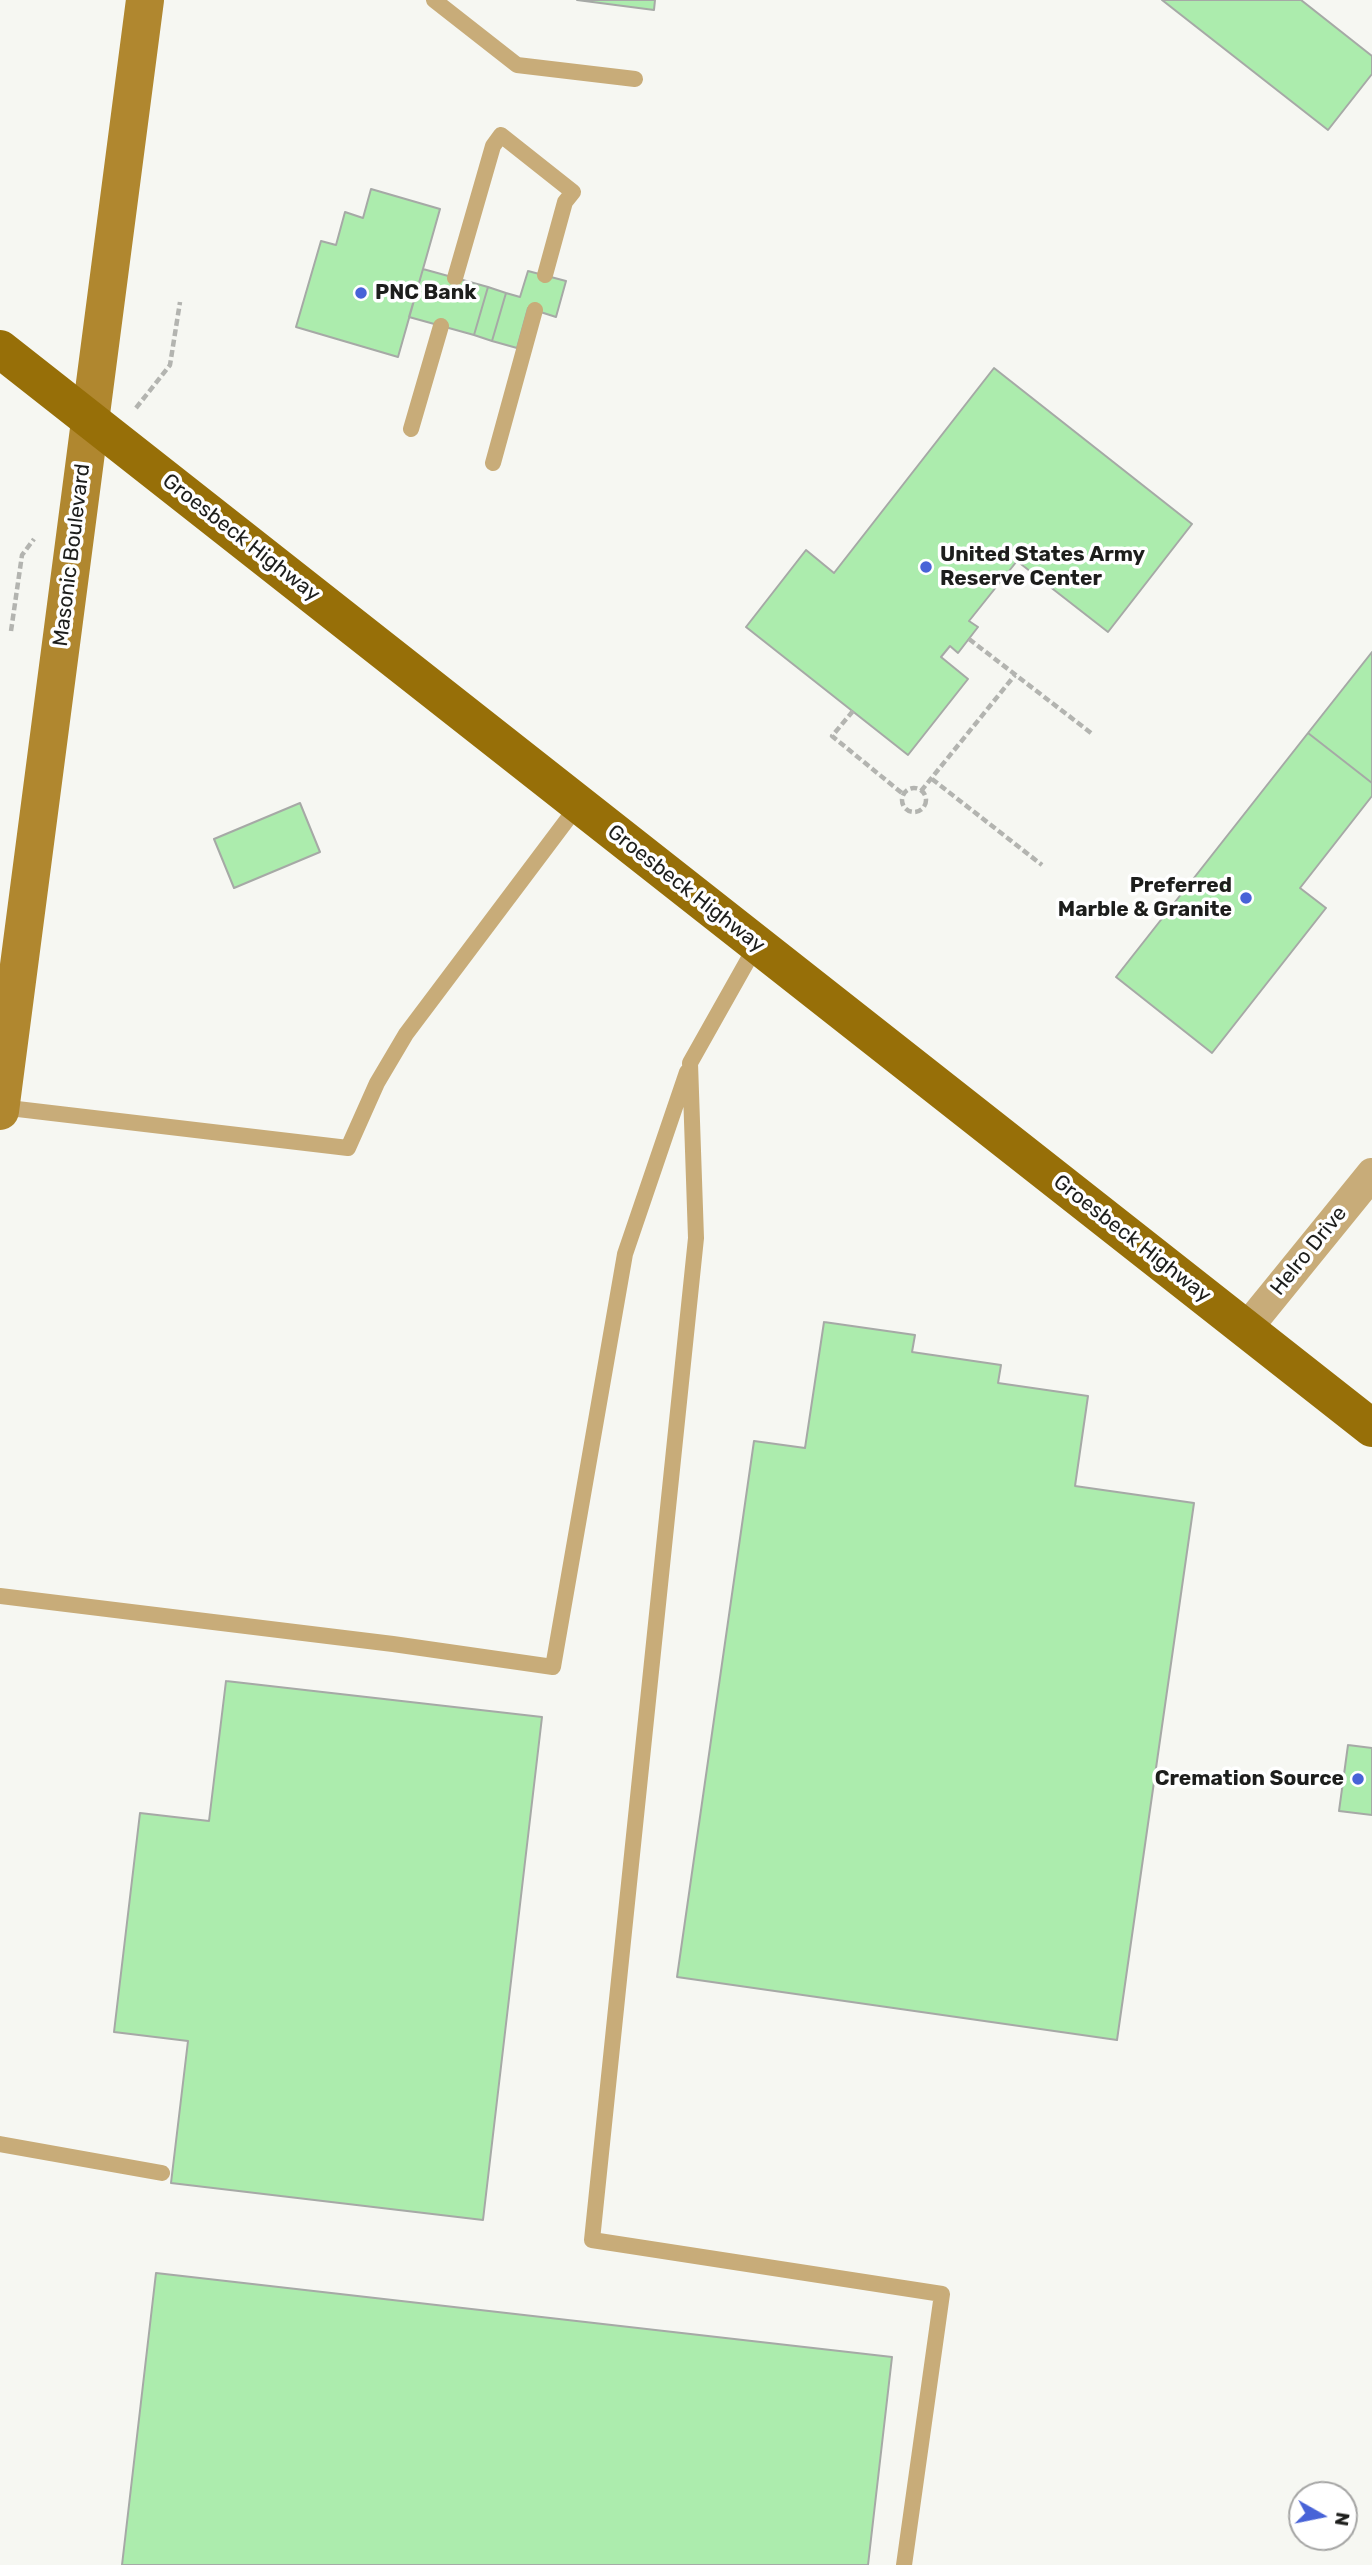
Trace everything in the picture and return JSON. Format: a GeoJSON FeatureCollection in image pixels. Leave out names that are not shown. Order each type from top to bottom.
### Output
{"type":"FeatureCollection","features":[{"type":"Feature","properties":{"kind":"main road","name":"Groesbeck Highway"},"geometry":{"type":"LineString","coordinates":[[0,349],[1372,1428]]}},
{"type":"Feature","properties":{"kind":"street","name":"Masonic Boulevard"},"geometry":{"type":"LineString","coordinates":[[0,1109],[145,0]]}},
{"type":"Feature","properties":{"kind":"street","name":"Helro Drive"},"geometry":{"type":"LineString","coordinates":[[1246,1329],[1372,1174]]}},
{"type":"Feature","properties":{"kind":"lane"},"geometry":{"type":"LineString","coordinates":[[435,0],[517,65],[635,79]]}},
{"type":"Feature","properties":{"kind":"lane"},"geometry":{"type":"LineString","coordinates":[[455,278],[493,146],[501,135],[573,192],[565,202],[545,275]]}},
{"type":"Feature","properties":{"kind":"lane"},"geometry":{"type":"LineString","coordinates":[[493,463],[535,310]]}},
{"type":"Feature","properties":{"kind":"lane"},"geometry":{"type":"LineString","coordinates":[[411,429],[441,326]]}},
{"type":"Feature","properties":{"kind":"lane"},"geometry":{"type":"LineString","coordinates":[[0,1109],[348,1148],[377,1083],[406,1034],[579,804]]}},
{"type":"Feature","properties":{"kind":"lane"},"geometry":{"type":"LineString","coordinates":[[0,1596],[393,1644],[554,1667],[625,1254],[691,1063],[757,944]]}},
{"type":"Feature","properties":{"kind":"lane"},"geometry":{"type":"LineString","coordinates":[[691,1063],[696,1238],[592,2240],[942,2294],[904,2565]]}},
{"type":"Feature","properties":{"kind":"lane"},"geometry":{"type":"LineString","coordinates":[[0,2144],[162,2173]]}},
{"type":"Feature","properties":{"kind":"path"},"geometry":{"type":"LineString","coordinates":[[170,365],[180,302]]}},
{"type":"Feature","properties":{"kind":"path"},"geometry":{"type":"LineString","coordinates":[[11,631],[22,555]]}},
{"type":"Feature","properties":{"kind":"path"},"geometry":{"type":"LineString","coordinates":[[969,639],[1091,733]]}},
{"type":"Feature","properties":{"kind":"path"},"geometry":{"type":"LineString","coordinates":[[921,791],[1015,675]]}},
{"type":"Feature","properties":{"kind":"path"},"geometry":{"type":"LineString","coordinates":[[853,711],[832,736],[903,794]]}},
{"type":"Feature","properties":{"kind":"path"},"geometry":{"type":"LineString","coordinates":[[932,779],[1042,865]]}},
{"type":"Feature","properties":{"kind":"path"},"geometry":{"type":"LineString","coordinates":[[914,788],[921,791],[925,797],[924,805],[916,812],[905,808],[903,794],[914,788]]}},
{"type":"Feature","properties":{"kind":"building"},"geometry":{"type":"Polygon","coordinates":[[[577,0],[655,0],[654,10],[577,0]]]}},
{"type":"Feature","properties":{"kind":"building"},"geometry":{"type":"Polygon","coordinates":[[[1162,0],[1301,0],[1372,56],[1372,74],[1328,130],[1162,0]]]}},
{"type":"Feature","properties":{"kind":"building","name":"PNC Bank"},"geometry":{"type":"Polygon","coordinates":[[[371,189],[440,209],[398,357],[296,327],[321,241],[336,245],[345,212],[363,218],[371,189]]]}},
{"type":"Feature","properties":{"kind":"building"},"geometry":{"type":"Polygon","coordinates":[[[423,269],[488,287],[474,335],[409,317],[423,269]]]}},
{"type":"Feature","properties":{"kind":"building"},"geometry":{"type":"Polygon","coordinates":[[[528,271],[566,281],[556,317],[528,308],[517,348],[492,341],[506,293],[520,297],[528,271]]]}},
{"type":"Feature","properties":{"kind":"building"},"geometry":{"type":"Polygon","coordinates":[[[488,287],[506,293],[492,341],[474,335],[488,287]]]}},
{"type":"Feature","properties":{"kind":"building","name":"United States Army Reserve Center"},"geometry":{"type":"Polygon","coordinates":[[[994,368],[1192,524],[1108,632],[1017,561],[969,621],[978,627],[958,653],[950,646],[941,657],[968,679],[908,755],[746,627],[806,550],[834,573],[994,368]]]}},
{"type":"Feature","properties":{"kind":"building"},"geometry":{"type":"Polygon","coordinates":[[[1372,652],[1372,783],[1308,733],[1372,652]]]}},
{"type":"Feature","properties":{"kind":"building","name":"Preferred Marble & Granite"},"geometry":{"type":"Polygon","coordinates":[[[1308,733],[1372,783],[1372,796],[1300,888],[1326,908],[1212,1053],[1116,977],[1308,733]]]}},
{"type":"Feature","properties":{"kind":"building"},"geometry":{"type":"Polygon","coordinates":[[[300,803],[320,852],[234,888],[214,839],[300,803]]]}},
{"type":"Feature","properties":{"kind":"building"},"geometry":{"type":"Polygon","coordinates":[[[824,1322],[915,1335],[912,1352],[1001,1365],[998,1383],[1088,1396],[1075,1486],[1194,1503],[1117,2040],[677,1977],[754,1441],[805,1448],[824,1322]]]}},
{"type":"Feature","properties":{"kind":"building"},"geometry":{"type":"Polygon","coordinates":[[[226,1681],[542,1717],[483,2220],[171,2183],[188,2041],[114,2032],[140,1813],[209,1821],[226,1681]]]}},
{"type":"Feature","properties":{"kind":"building","name":"Cremation Source"},"geometry":{"type":"Polygon","coordinates":[[[1348,1745],[1372,1748],[1372,1815],[1339,1811],[1348,1745]]]}},
{"type":"Feature","properties":{"kind":"building"},"geometry":{"type":"Polygon","coordinates":[[[156,2273],[892,2357],[868,2565],[122,2565],[156,2273]]]}},
{"type":"Feature","properties":{"kind":"place","name":"PNC Bank"},"geometry":{"type":"Point","coordinates":[361,293]}},
{"type":"Feature","properties":{"kind":"place","name":"United States Army Reserve Center"},"geometry":{"type":"Point","coordinates":[926,567]}},
{"type":"Feature","properties":{"kind":"place","name":"Preferred Marble & Granite"},"geometry":{"type":"Point","coordinates":[1246,898]}},
{"type":"Feature","properties":{"kind":"place","name":"Cremation Source"},"geometry":{"type":"Point","coordinates":[1358,1779]}}]}
